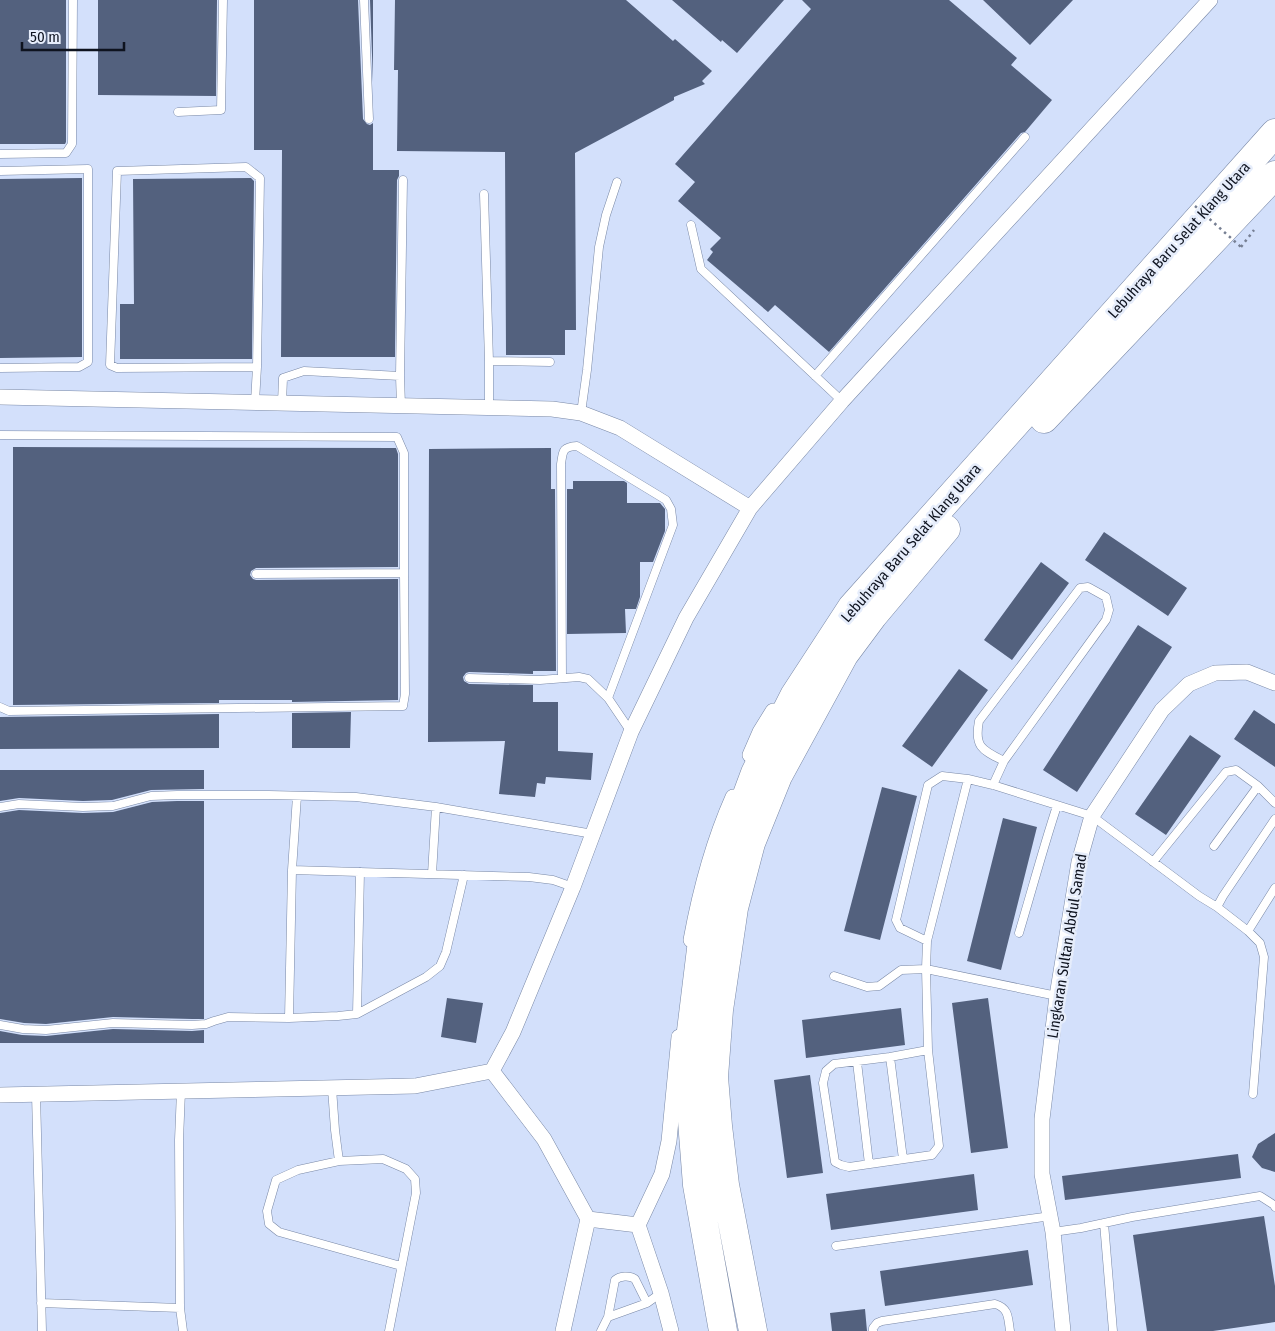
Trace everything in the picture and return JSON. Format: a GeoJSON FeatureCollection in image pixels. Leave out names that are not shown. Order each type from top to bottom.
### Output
{"type":"FeatureCollection","features":[{"type":"Feature","properties":{"kind":"highway","name":"Lebuhraya Baru Selat Klang Utara"},"geometry":{"type":"LineString","coordinates":[[723,1331],[697,1185],[691,1108],[691,1031],[701,949],[732,835],[755,773],[794,696],[852,607],[1275,133]]}},
{"type":"Feature","properties":{"kind":"highway","name":"Lebuhraya Baru Selat Klang Utara"},"geometry":{"type":"LineString","coordinates":[[753,1331],[725,1185],[714,1077],[719,1010],[734,908],[752,843],[778,776],[844,654],[872,616],[998,468],[1275,174]]}},
{"type":"Feature","properties":{"kind":"street"},"geometry":{"type":"LineString","coordinates":[[492,1071],[513,1032],[573,887],[631,732],[686,618],[750,508],[842,401],[1210,0]]}},
{"type":"Feature","properties":{"kind":"street"},"geometry":{"type":"LineString","coordinates":[[0,396],[552,409],[581,413],[620,428],[750,508]]}},
{"type":"Feature","properties":{"kind":"street"},"geometry":{"type":"LineString","coordinates":[[671,1331],[661,1293],[638,1226],[662,1174],[669,1141],[684,978],[698,903],[720,827],[760,732],[796,675],[826,636],[852,607]]}},
{"type":"Feature","properties":{"kind":"street","name":"Lingkaran Sultan Abdul Samad"},"geometry":{"type":"LineString","coordinates":[[1063,1331],[1054,1232],[1042,1174],[1042,1119],[1057,996],[1079,862],[1092,816],[1162,710],[1189,684],[1215,673],[1247,672],[1275,683]]}},
{"type":"Feature","properties":{"kind":"street"},"geometry":{"type":"LineString","coordinates":[[0,1095],[415,1086],[492,1071]]}},
{"type":"Feature","properties":{"kind":"street"},"geometry":{"type":"LineString","coordinates":[[492,1071],[544,1139],[588,1219],[563,1331]]}},
{"type":"Feature","properties":{"kind":"street"},"geometry":{"type":"LineString","coordinates":[[588,1219],[638,1226]]}},
{"type":"Feature","properties":{"kind":"lane"},"geometry":{"type":"LineString","coordinates":[[0,154],[66,153],[72,144],[73,0]]}},
{"type":"Feature","properties":{"kind":"lane"},"geometry":{"type":"LineString","coordinates":[[178,112],[222,110],[223,0]]}},
{"type":"Feature","properties":{"kind":"lane"},"geometry":{"type":"LineString","coordinates":[[364,0],[369,119]]}},
{"type":"Feature","properties":{"kind":"lane"},"geometry":{"type":"LineString","coordinates":[[815,376],[1025,136]]}},
{"type":"Feature","properties":{"kind":"lane"},"geometry":{"type":"LineString","coordinates":[[255,402],[257,367],[260,178],[246,167],[117,170],[110,365],[117,368],[257,367]]}},
{"type":"Feature","properties":{"kind":"lane"},"geometry":{"type":"LineString","coordinates":[[0,171],[88,169],[88,362],[79,366],[0,368]]}},
{"type":"Feature","properties":{"kind":"lane"},"geometry":{"type":"LineString","coordinates":[[400,406],[403,180]]}},
{"type":"Feature","properties":{"kind":"lane"},"geometry":{"type":"LineString","coordinates":[[581,413],[599,248],[606,215],[617,182]]}},
{"type":"Feature","properties":{"kind":"lane"},"geometry":{"type":"LineString","coordinates":[[484,194],[489,361],[488,408]]}},
{"type":"Feature","properties":{"kind":"lane"},"geometry":{"type":"LineString","coordinates":[[691,225],[701,269],[842,401]]}},
{"type":"Feature","properties":{"kind":"lane"},"geometry":{"type":"LineString","coordinates":[[489,361],[550,362]]}},
{"type":"Feature","properties":{"kind":"lane"},"geometry":{"type":"LineString","coordinates":[[282,403],[283,378],[304,372],[400,376]]}},
{"type":"Feature","properties":{"kind":"lane"},"geometry":{"type":"LineString","coordinates":[[0,435],[397,437],[404,453],[405,694],[403,706],[8,711],[0,707]]}},
{"type":"Feature","properties":{"kind":"lane"},"geometry":{"type":"LineString","coordinates":[[562,678],[561,464],[564,451],[568,447],[577,446],[666,500],[671,509],[673,525],[608,698]]}},
{"type":"Feature","properties":{"kind":"lane"},"geometry":{"type":"LineString","coordinates":[[256,574],[404,573]]}},
{"type":"Feature","properties":{"kind":"lane"},"geometry":{"type":"LineString","coordinates":[[993,785],[1004,761],[1106,620],[1109,610],[1106,598],[1088,587],[1080,588],[979,721],[976,736],[984,751],[1004,761]]}},
{"type":"Feature","properties":{"kind":"lane"},"geometry":{"type":"LineString","coordinates":[[469,678],[540,680],[579,677],[588,679],[608,698],[631,732]]}},
{"type":"Feature","properties":{"kind":"lane"},"geometry":{"type":"LineString","coordinates":[[1153,862],[1226,772],[1236,770],[1258,786],[1275,803]]}},
{"type":"Feature","properties":{"kind":"lane"},"geometry":{"type":"LineString","coordinates":[[927,941],[900,928],[896,920],[928,785],[942,776],[968,779],[1092,816],[1248,930],[1260,943],[1264,957],[1252,1094]]}},
{"type":"Feature","properties":{"kind":"lane"},"geometry":{"type":"LineString","coordinates":[[928,1050],[834,1064],[826,1071],[823,1083],[835,1162],[849,1167],[932,1155],[939,1146],[928,1050],[927,941],[968,779]]}},
{"type":"Feature","properties":{"kind":"lane"},"geometry":{"type":"LineString","coordinates":[[1214,846],[1258,786]]}},
{"type":"Feature","properties":{"kind":"lane"},"geometry":{"type":"LineString","coordinates":[[0,807],[20,804],[83,807],[113,806],[151,796],[178,794],[356,798],[436,807],[594,834]]}},
{"type":"Feature","properties":{"kind":"lane"},"geometry":{"type":"LineString","coordinates":[[288,1018],[292,870],[297,796]]}},
{"type":"Feature","properties":{"kind":"lane"},"geometry":{"type":"LineString","coordinates":[[1019,932],[1057,806]]}},
{"type":"Feature","properties":{"kind":"lane"},"geometry":{"type":"LineString","coordinates":[[432,874],[436,807]]}},
{"type":"Feature","properties":{"kind":"lane"},"geometry":{"type":"LineString","coordinates":[[1217,907],[1275,819]]}},
{"type":"Feature","properties":{"kind":"lane"},"geometry":{"type":"LineString","coordinates":[[292,870],[529,877],[553,880],[573,887]]}},
{"type":"Feature","properties":{"kind":"lane"},"geometry":{"type":"LineString","coordinates":[[357,1014],[360,872]]}},
{"type":"Feature","properties":{"kind":"lane"},"geometry":{"type":"LineString","coordinates":[[0,1025],[46,1030],[113,1023],[206,1024],[228,1017],[288,1018],[357,1014],[426,977],[440,966],[446,952],[464,875]]}},
{"type":"Feature","properties":{"kind":"lane"},"geometry":{"type":"LineString","coordinates":[[1248,930],[1275,888]]}},
{"type":"Feature","properties":{"kind":"lane"},"geometry":{"type":"LineString","coordinates":[[834,976],[867,987],[879,986],[901,970],[926,969],[1057,996]]}},
{"type":"Feature","properties":{"kind":"lane"},"geometry":{"type":"LineString","coordinates":[[890,1057],[903,1159]]}},
{"type":"Feature","properties":{"kind":"lane"},"geometry":{"type":"LineString","coordinates":[[857,1062],[869,1164]]}},
{"type":"Feature","properties":{"kind":"lane"},"geometry":{"type":"LineString","coordinates":[[332,1088],[339,1161]]}},
{"type":"Feature","properties":{"kind":"lane"},"geometry":{"type":"LineString","coordinates":[[181,1091],[179,1140],[180,1308],[182,1331]]}},
{"type":"Feature","properties":{"kind":"lane"},"geometry":{"type":"LineString","coordinates":[[36,1094],[42,1331]]}},
{"type":"Feature","properties":{"kind":"lane"},"geometry":{"type":"LineString","coordinates":[[389,1331],[402,1266],[416,1193],[415,1180],[406,1169],[383,1159],[339,1161],[298,1170],[276,1180],[267,1211],[269,1224],[279,1232],[402,1266]]}},
{"type":"Feature","properties":{"kind":"lane"},"geometry":{"type":"LineString","coordinates":[[1054,1232],[1260,1196],[1275,1207]]}},
{"type":"Feature","properties":{"kind":"lane"},"geometry":{"type":"LineString","coordinates":[[836,1246],[1051,1216]]}},
{"type":"Feature","properties":{"kind":"lane"},"geometry":{"type":"LineString","coordinates":[[1104,1223],[1113,1331]]}},
{"type":"Feature","properties":{"kind":"lane"},"geometry":{"type":"LineString","coordinates":[[601,1331],[608,1317],[615,1280],[629,1277],[635,1279],[647,1303]]}},
{"type":"Feature","properties":{"kind":"lane"},"geometry":{"type":"LineString","coordinates":[[608,1317],[647,1303],[661,1293]]}},
{"type":"Feature","properties":{"kind":"lane"},"geometry":{"type":"LineString","coordinates":[[41,1303],[180,1308]]}},
{"type":"Feature","properties":{"kind":"lane"},"geometry":{"type":"LineString","coordinates":[[873,1331],[877,1323],[882,1321],[995,1304],[1002,1306],[1007,1312],[1010,1331]]}},
{"type":"Feature","properties":{"kind":"path"},"geometry":{"type":"LineString","coordinates":[[1195,206],[1241,247],[1254,230]]}},
{"type":"Feature","properties":{"kind":"building"},"geometry":{"type":"Polygon","coordinates":[[[0,0],[66,0],[65,144],[0,144],[0,0]]]}},
{"type":"Feature","properties":{"kind":"building"},"geometry":{"type":"Polygon","coordinates":[[[98,0],[217,0],[216,96],[98,95],[98,0]]]}},
{"type":"Feature","properties":{"kind":"building"},"geometry":{"type":"Polygon","coordinates":[[[254,0],[358,0],[363,119],[367,124],[373,123],[373,170],[399,170],[397,180],[395,357],[281,357],[282,150],[254,150],[254,0]]]}},
{"type":"Feature","properties":{"kind":"building"},"geometry":{"type":"Polygon","coordinates":[[[370,0],[373,0],[373,82],[370,0]]]}},
{"type":"Feature","properties":{"kind":"building"},"geometry":{"type":"Polygon","coordinates":[[[395,0],[626,0],[673,41],[675,39],[712,71],[702,81],[705,84],[674,97],[674,100],[575,153],[576,330],[565,330],[565,355],[506,355],[505,152],[397,151],[398,70],[394,70],[395,0]]]}},
{"type":"Feature","properties":{"kind":"building"},"geometry":{"type":"Polygon","coordinates":[[[672,0],[784,0],[737,53],[722,40],[721,42],[672,0]]]}},
{"type":"Feature","properties":{"kind":"building"},"geometry":{"type":"Polygon","coordinates":[[[802,0],[949,0],[1017,58],[1011,65],[1052,100],[829,352],[775,305],[768,312],[707,260],[713,252],[710,249],[721,238],[678,201],[695,182],[675,164],[811,9],[802,0]]]}},
{"type":"Feature","properties":{"kind":"building"},"geometry":{"type":"Polygon","coordinates":[[[983,0],[1073,0],[1030,45],[983,0]]]}},
{"type":"Feature","properties":{"kind":"building"},"geometry":{"type":"Polygon","coordinates":[[[82,178],[82,357],[0,358],[0,179],[82,178]]]}},
{"type":"Feature","properties":{"kind":"building"},"geometry":{"type":"Polygon","coordinates":[[[251,178],[254,181],[252,359],[120,359],[120,304],[134,304],[133,179],[251,178]]]}},
{"type":"Feature","properties":{"kind":"building"},"geometry":{"type":"Polygon","coordinates":[[[13,447],[396,448],[398,454],[398,567],[256,568],[251,571],[250,575],[256,580],[398,579],[398,700],[292,702],[292,700],[219,700],[219,703],[13,705],[13,447]]]}},
{"type":"Feature","properties":{"kind":"building"},"geometry":{"type":"Polygon","coordinates":[[[551,448],[551,489],[555,489],[556,671],[533,671],[533,674],[469,672],[463,677],[464,681],[469,684],[533,685],[533,702],[558,702],[558,751],[593,753],[591,780],[546,777],[545,784],[537,783],[535,797],[499,794],[505,741],[428,742],[429,449],[551,448]]]}},
{"type":"Feature","properties":{"kind":"building"},"geometry":{"type":"Polygon","coordinates":[[[573,481],[624,481],[627,483],[627,503],[660,503],[665,509],[665,531],[653,562],[640,562],[640,597],[636,609],[625,609],[626,633],[567,634],[567,489],[573,489],[573,481]]]}},
{"type":"Feature","properties":{"kind":"building"},"geometry":{"type":"Polygon","coordinates":[[[1104,532],[1187,588],[1168,616],[1085,560],[1104,532]]]}},
{"type":"Feature","properties":{"kind":"building"},"geometry":{"type":"Polygon","coordinates":[[[1041,562],[1069,583],[1012,660],[984,640],[1041,562]]]}},
{"type":"Feature","properties":{"kind":"building"},"geometry":{"type":"Polygon","coordinates":[[[1138,625],[1172,647],[1077,792],[1043,770],[1138,625]]]}},
{"type":"Feature","properties":{"kind":"building"},"geometry":{"type":"Polygon","coordinates":[[[959,669],[988,690],[932,767],[902,746],[959,669]]]}},
{"type":"Feature","properties":{"kind":"building"},"geometry":{"type":"Polygon","coordinates":[[[1254,710],[1275,724],[1275,767],[1234,739],[1254,710]]]}},
{"type":"Feature","properties":{"kind":"building"},"geometry":{"type":"Polygon","coordinates":[[[351,712],[350,748],[292,748],[292,713],[351,712]]]}},
{"type":"Feature","properties":{"kind":"building"},"geometry":{"type":"Polygon","coordinates":[[[219,714],[219,748],[0,749],[0,717],[219,714]]]}},
{"type":"Feature","properties":{"kind":"building"},"geometry":{"type":"Polygon","coordinates":[[[1190,735],[1221,756],[1166,835],[1135,814],[1190,735]]]}},
{"type":"Feature","properties":{"kind":"building"},"geometry":{"type":"Polygon","coordinates":[[[0,770],[204,770],[204,789],[151,790],[112,800],[83,801],[19,798],[0,801],[0,770]]]}},
{"type":"Feature","properties":{"kind":"building"},"geometry":{"type":"Polygon","coordinates":[[[882,787],[917,796],[880,940],[844,931],[882,787]]]}},
{"type":"Feature","properties":{"kind":"building"},"geometry":{"type":"Polygon","coordinates":[[[204,801],[204,1019],[113,1017],[46,1024],[0,1019],[0,813],[19,810],[83,813],[113,812],[152,802],[204,801]]]}},
{"type":"Feature","properties":{"kind":"building"},"geometry":{"type":"Polygon","coordinates":[[[1003,818],[1037,827],[1001,970],[967,961],[1003,818]]]}},
{"type":"Feature","properties":{"kind":"building"},"geometry":{"type":"Polygon","coordinates":[[[447,998],[483,1003],[476,1043],[441,1037],[447,998]]]}},
{"type":"Feature","properties":{"kind":"building"},"geometry":{"type":"Polygon","coordinates":[[[988,998],[1008,1148],[971,1153],[952,1003],[988,998]]]}},
{"type":"Feature","properties":{"kind":"building"},"geometry":{"type":"Polygon","coordinates":[[[901,1008],[905,1045],[806,1058],[802,1020],[901,1008]]]}},
{"type":"Feature","properties":{"kind":"building"},"geometry":{"type":"Polygon","coordinates":[[[113,1029],[204,1030],[204,1043],[0,1043],[0,1031],[22,1035],[46,1036],[113,1029]]]}},
{"type":"Feature","properties":{"kind":"building"},"geometry":{"type":"Polygon","coordinates":[[[810,1075],[823,1173],[787,1178],[774,1080],[810,1075]]]}},
{"type":"Feature","properties":{"kind":"building"},"geometry":{"type":"Polygon","coordinates":[[[1275,1133],[1275,1172],[1262,1168],[1252,1157],[1258,1144],[1275,1133]]]}},
{"type":"Feature","properties":{"kind":"building"},"geometry":{"type":"Polygon","coordinates":[[[1238,1154],[1241,1178],[1065,1200],[1062,1176],[1238,1154]]]}},
{"type":"Feature","properties":{"kind":"building"},"geometry":{"type":"Polygon","coordinates":[[[974,1174],[978,1210],[831,1230],[826,1194],[974,1174]]]}},
{"type":"Feature","properties":{"kind":"building"},"geometry":{"type":"Polygon","coordinates":[[[1264,1216],[1275,1286],[1275,1322],[1213,1331],[1147,1331],[1133,1235],[1264,1216]]]}},
{"type":"Feature","properties":{"kind":"building"},"geometry":{"type":"Polygon","coordinates":[[[1028,1250],[1033,1285],[885,1306],[880,1271],[1028,1250]]]}},
{"type":"Feature","properties":{"kind":"building"},"geometry":{"type":"Polygon","coordinates":[[[865,1309],[867,1331],[832,1331],[830,1313],[865,1309]]]}}]}
